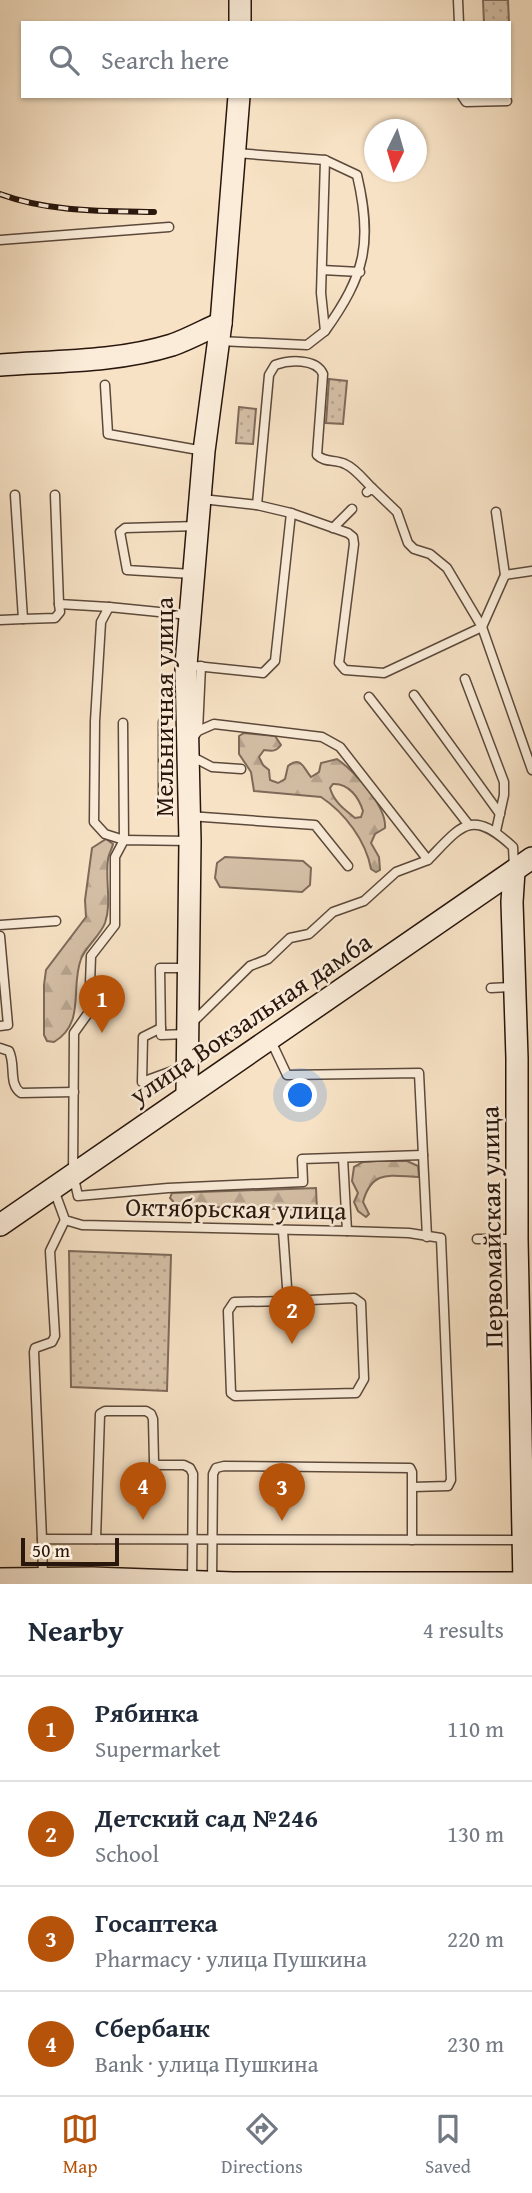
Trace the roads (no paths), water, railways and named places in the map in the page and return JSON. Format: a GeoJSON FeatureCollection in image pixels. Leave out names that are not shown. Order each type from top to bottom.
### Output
{"type":"FeatureCollection","features":[{"type":"Feature","properties":{"kind":"main road"},"geometry":{"type":"LineString","coordinates":[[240,0],[240,21]]}},
{"type":"Feature","properties":{"kind":"main road","name":"Мельничная улица"},"geometry":{"type":"LineString","coordinates":[[187,1094],[190,1030],[190,816],[182,737],[193,665],[189,615],[192,574],[199,526],[204,451],[220,332],[239,98]]}},
{"type":"Feature","properties":{"kind":"main road"},"geometry":{"type":"LineString","coordinates":[[0,365],[140,353],[220,332]]}},
{"type":"Feature","properties":{"kind":"main road","name":"Первомайская улица"},"geometry":{"type":"LineString","coordinates":[[527,864],[512,902],[521,1185],[519,1231],[525,1315],[527,1502],[523,1540],[528,1583]]}},
{"type":"Feature","properties":{"kind":"main road","name":"улица Вокзальная дамба"},"geometry":{"type":"LineString","coordinates":[[0,1225],[187,1094],[527,864]]}},
{"type":"Feature","properties":{"kind":"main road"},"geometry":{"type":"LineString","coordinates":[[0,1579],[528,1583]]}},
{"type":"Feature","properties":{"kind":"lane"},"geometry":{"type":"LineString","coordinates":[[458,0],[459,21]]}},
{"type":"Feature","properties":{"kind":"lane"},"geometry":{"type":"LineString","coordinates":[[463,98],[466,102],[507,101]]}},
{"type":"Feature","properties":{"kind":"lane"},"geometry":{"type":"LineString","coordinates":[[220,332],[307,345],[325,331],[342,307],[360,272],[366,241],[363,199],[357,176],[325,160],[235,153]]}},
{"type":"Feature","properties":{"kind":"lane"},"geometry":{"type":"LineString","coordinates":[[325,160],[321,293],[325,331]]}},
{"type":"Feature","properties":{"kind":"lane"},"geometry":{"type":"LineString","coordinates":[[0,240],[169,227]]}},
{"type":"Feature","properties":{"kind":"lane"},"geometry":{"type":"LineString","coordinates":[[322,270],[360,272]]}},
{"type":"Feature","properties":{"kind":"lane"},"geometry":{"type":"LineString","coordinates":[[257,505],[269,375],[275,365],[286,362],[313,363],[320,367],[323,374],[317,455],[323,460],[349,465],[370,490],[397,512],[408,543],[414,549],[430,554],[447,568],[482,627],[532,770]]}},
{"type":"Feature","properties":{"kind":"lane"},"geometry":{"type":"LineString","coordinates":[[105,385],[108,434],[204,451]]}},
{"type":"Feature","properties":{"kind":"lane"},"geometry":{"type":"LineString","coordinates":[[15,495],[23,619]]}},
{"type":"Feature","properties":{"kind":"lane"},"geometry":{"type":"LineString","coordinates":[[0,620],[55,618],[60,612],[55,495]]}},
{"type":"Feature","properties":{"kind":"lane"},"geometry":{"type":"LineString","coordinates":[[199,498],[257,505],[291,513],[353,537],[339,663],[345,670],[384,673],[482,627],[505,575],[496,512]]}},
{"type":"Feature","properties":{"kind":"lane"},"geometry":{"type":"LineString","coordinates":[[333,528],[352,509]]}},
{"type":"Feature","properties":{"kind":"lane"},"geometry":{"type":"LineString","coordinates":[[193,665],[263,673],[275,661],[291,513]]}},
{"type":"Feature","properties":{"kind":"lane"},"geometry":{"type":"LineString","coordinates":[[192,574],[127,570],[120,532],[125,528],[199,526]]}},
{"type":"Feature","properties":{"kind":"lane"},"geometry":{"type":"LineString","coordinates":[[505,575],[532,571]]}},
{"type":"Feature","properties":{"kind":"lane"},"geometry":{"type":"LineString","coordinates":[[59,604],[189,615]]}},
{"type":"Feature","properties":{"kind":"lane"},"geometry":{"type":"LineString","coordinates":[[109,607],[101,622],[95,721],[94,822],[105,834],[124,840],[190,841]]}},
{"type":"Feature","properties":{"kind":"lane"},"geometry":{"type":"LineString","coordinates":[[465,679],[504,782],[496,831]]}},
{"type":"Feature","properties":{"kind":"lane"},"geometry":{"type":"LineString","coordinates":[[414,695],[500,814]]}},
{"type":"Feature","properties":{"kind":"lane"},"geometry":{"type":"LineString","coordinates":[[369,697],[468,824]]}},
{"type":"Feature","properties":{"kind":"lane"},"geometry":{"type":"LineString","coordinates":[[163,722],[212,767],[241,769]]}},
{"type":"Feature","properties":{"kind":"lane"},"geometry":{"type":"LineString","coordinates":[[123,723],[124,840],[115,858],[115,925],[91,956],[89,1012],[74,1033],[73,1174],[78,1196],[168,1188],[303,1182],[302,1159],[423,1155]]}},
{"type":"Feature","properties":{"kind":"lane"},"geometry":{"type":"LineString","coordinates":[[182,737],[214,724],[322,737],[340,747],[428,860]]}},
{"type":"Feature","properties":{"kind":"lane"},"geometry":{"type":"LineString","coordinates":[[163,810],[182,737]]}},
{"type":"Feature","properties":{"kind":"lane"},"geometry":{"type":"LineString","coordinates":[[190,816],[315,825],[348,866]]}},
{"type":"Feature","properties":{"kind":"lane"},"geometry":{"type":"LineString","coordinates":[[190,968],[160,968],[161,1035],[190,1030],[250,966],[268,959],[290,938],[309,934],[332,912],[364,901],[396,873],[428,860],[456,831],[468,824],[483,825],[496,831],[527,864]]}},
{"type":"Feature","properties":{"kind":"lane"},"geometry":{"type":"LineString","coordinates":[[0,925],[56,921]]}},
{"type":"Feature","properties":{"kind":"lane"},"geometry":{"type":"LineString","coordinates":[[0,936],[8,1025],[0,1026]]}},
{"type":"Feature","properties":{"kind":"lane"},"geometry":{"type":"LineString","coordinates":[[491,988],[516,987]]}},
{"type":"Feature","properties":{"kind":"lane"},"geometry":{"type":"LineString","coordinates":[[161,1028],[142,1037],[142,1082],[188,1065]]}},
{"type":"Feature","properties":{"kind":"lane"},"geometry":{"type":"LineString","coordinates":[[270,1038],[287,1075],[419,1073],[427,1237]]}},
{"type":"Feature","properties":{"kind":"lane"},"geometry":{"type":"LineString","coordinates":[[0,1048],[9,1051],[13,1060],[13,1083],[21,1093],[74,1092]]}},
{"type":"Feature","properties":{"kind":"lane"},"geometry":{"type":"LineString","coordinates":[[343,1158],[347,1231]]}},
{"type":"Feature","properties":{"kind":"lane"},"geometry":{"type":"LineString","coordinates":[[49,1580],[42,1539],[34,1352],[39,1345],[52,1342],[55,1336],[50,1251],[65,1220],[53,1187]]}},
{"type":"Feature","properties":{"kind":"lane","name":"Октябрьская улица"},"geometry":{"type":"LineString","coordinates":[[65,1220],[82,1226],[409,1233],[441,1238],[451,1480],[448,1486],[413,1487]]}},
{"type":"Feature","properties":{"kind":"lane"},"geometry":{"type":"LineString","coordinates":[[283,1231],[288,1301]]}},
{"type":"Feature","properties":{"kind":"lane"},"geometry":{"type":"LineString","coordinates":[[477,1239],[519,1231]]}},
{"type":"Feature","properties":{"kind":"lane"},"geometry":{"type":"LineString","coordinates":[[354,1298],[361,1303],[363,1379],[356,1393],[235,1396],[231,1393],[228,1311],[234,1302],[288,1301],[354,1298]]}},
{"type":"Feature","properties":{"kind":"lane"},"geometry":{"type":"LineString","coordinates":[[96,1539],[98,1419],[105,1411],[146,1411],[151,1414],[154,1462],[157,1465],[184,1465],[190,1468],[192,1474],[192,1539],[202,1582]]}},
{"type":"Feature","properties":{"kind":"lane"},"geometry":{"type":"LineString","coordinates":[[202,1582],[213,1539],[213,1474],[216,1468],[224,1466],[410,1468],[413,1487],[412,1540]]}},
{"type":"Feature","properties":{"kind":"lane"},"geometry":{"type":"LineString","coordinates":[[42,1539],[523,1540]]}},
{"type":"Feature","properties":{"kind":"railway"},"geometry":{"type":"LineString","coordinates":[[0,194],[57,207],[154,212]]}},
{"type":"Feature","properties":{"kind":"place","name":"Рябинка"},"geometry":{"type":"Point","coordinates":[102,1033]}},
{"type":"Feature","properties":{"kind":"place","name":"Детский сад №246"},"geometry":{"type":"Point","coordinates":[292,1344]}},
{"type":"Feature","properties":{"kind":"place","name":"Сбербанк"},"geometry":{"type":"Point","coordinates":[143,1520]}},
{"type":"Feature","properties":{"kind":"place","name":"Госаптека"},"geometry":{"type":"Point","coordinates":[282,1521]}}]}
